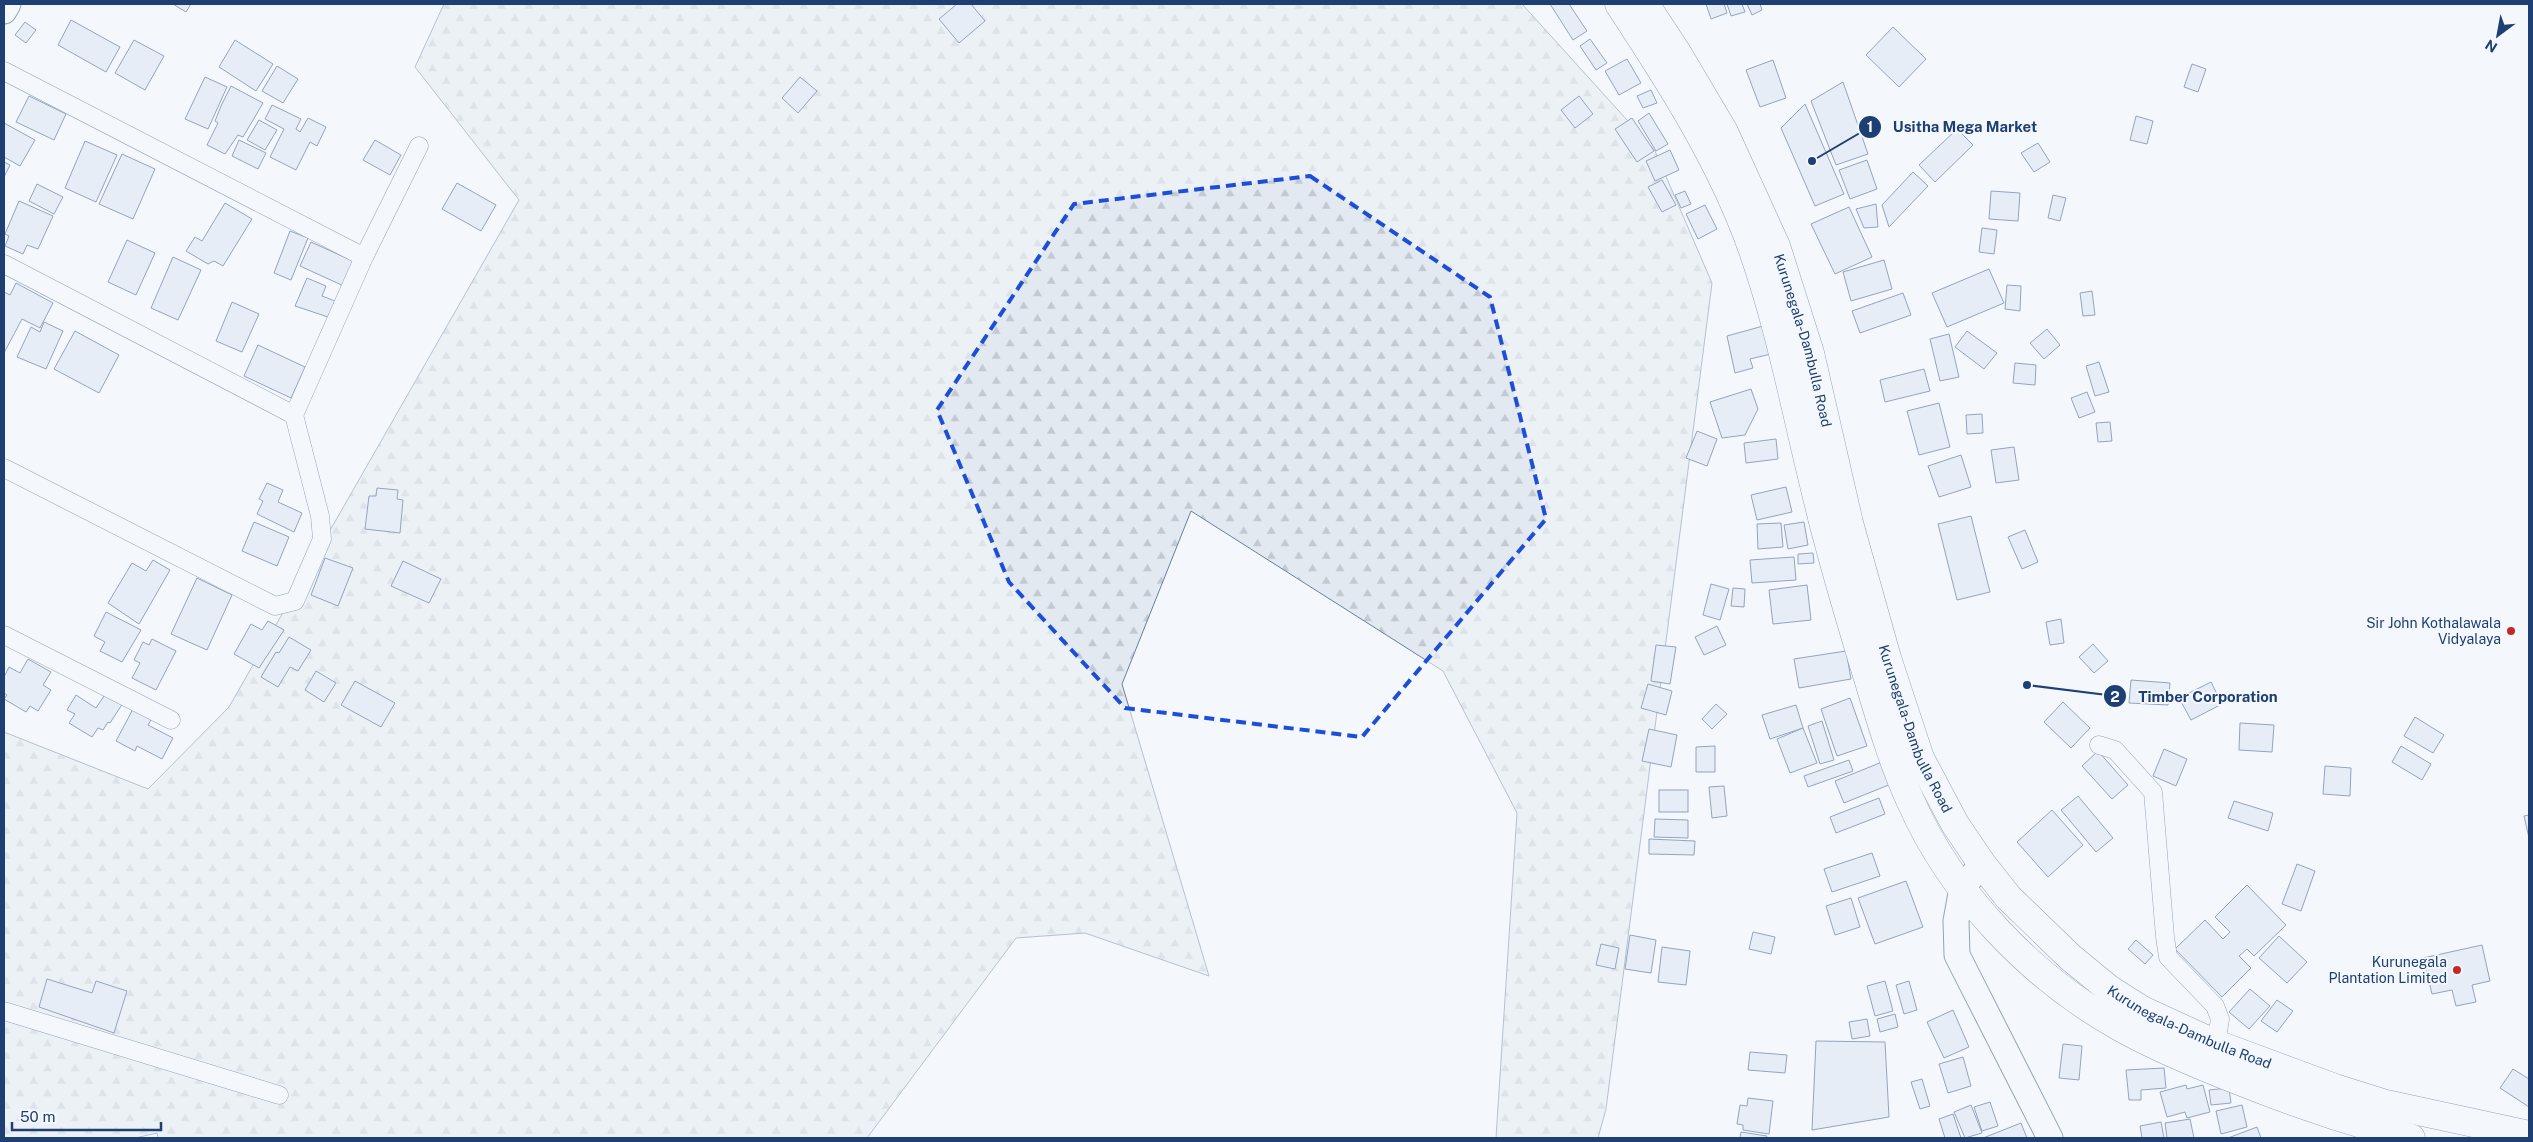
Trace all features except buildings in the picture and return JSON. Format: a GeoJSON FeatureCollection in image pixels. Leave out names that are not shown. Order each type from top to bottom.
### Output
{"type":"FeatureCollection","features":[{"type":"Feature","properties":{"kind":"highway","name":"Kurunegala-Dambulla Road"},"geometry":{"type":"LineString","coordinates":[[1619,4],[1685,108],[1723,180],[1750,242],[1786,368],[1846,607],[1882,727],[1911,803],[1943,861],[1962,888],[2014,947],[2069,993],[2118,1026],[2192,1062],[2270,1094],[2330,1115],[2411,1138]]}},
{"type":"Feature","properties":{"kind":"highway","name":"Kurunegala-Dambulla Road"},"geometry":{"type":"LineString","coordinates":[[1645,4],[1676,51],[1724,132],[1776,246],[1810,353],[1849,523],[1887,658],[1920,758],[1955,824],[1982,864],[2008,897],[2070,957],[2109,989],[2142,1010],[2216,1044],[2386,1104],[2529,1135]]}},
{"type":"Feature","properties":{"kind":"street"},"geometry":{"type":"LineString","coordinates":[[4,10],[8,4]]}},
{"type":"Feature","properties":{"kind":"street"},"geometry":{"type":"LineString","coordinates":[[4,70],[364,256]]}},
{"type":"Feature","properties":{"kind":"street"},"geometry":{"type":"LineString","coordinates":[[4,468],[275,606],[295,601],[322,539],[320,516],[294,415],[364,256],[419,146]]}},
{"type":"Feature","properties":{"kind":"street"},"geometry":{"type":"LineString","coordinates":[[4,264],[294,415]]}},
{"type":"Feature","properties":{"kind":"street"},"geometry":{"type":"LineString","coordinates":[[4,635],[171,720]]}},
{"type":"Feature","properties":{"kind":"street"},"geometry":{"type":"LineString","coordinates":[[2099,745],[2115,750],[2153,792],[2164,937],[2168,957],[2215,1006],[2220,1019],[2216,1044]]}},
{"type":"Feature","properties":{"kind":"street"},"geometry":{"type":"LineString","coordinates":[[1982,864],[1962,888],[1956,921],[1957,955],[2050,1138]]}},
{"type":"Feature","properties":{"kind":"street"},"geometry":{"type":"LineString","coordinates":[[4,1011],[279,1095]]}},
{"type":"Feature","properties":{"kind":"highlighted area"},"geometry":{"type":"Polygon","coordinates":[[[1310,176],[1490,297],[1546,519],[1362,737],[1125,708],[1009,582],[937,410],[1074,204],[1310,176]]]}},
{"type":"Feature","properties":{"kind":"green space"},"geometry":{"type":"Polygon","coordinates":[[[444,4],[1522,4],[1655,151],[1712,283],[1606,1109],[1598,1138],[1496,1138],[1517,813],[1443,671],[1191,511],[1122,684],[1209,976],[1085,933],[1016,938],[867,1138],[158,1138],[157,1133],[135,1138],[4,1138],[4,732],[148,789],[229,707],[519,200],[415,67],[444,4]]]}},
{"type":"Feature","properties":{"kind":"place","name":"Usitha Mega Market"},"geometry":{"type":"Point","coordinates":[1812,161]}},
{"type":"Feature","properties":{"kind":"place","name":"Sir John Kothalawala Vidyalaya"},"geometry":{"type":"Point","coordinates":[2511,631]}},
{"type":"Feature","properties":{"kind":"place","name":"Timber Corporation"},"geometry":{"type":"Point","coordinates":[2027,685]}},
{"type":"Feature","properties":{"kind":"place","name":"Kurunegala Plantation Limited"},"geometry":{"type":"Point","coordinates":[2457,970]}}]}
